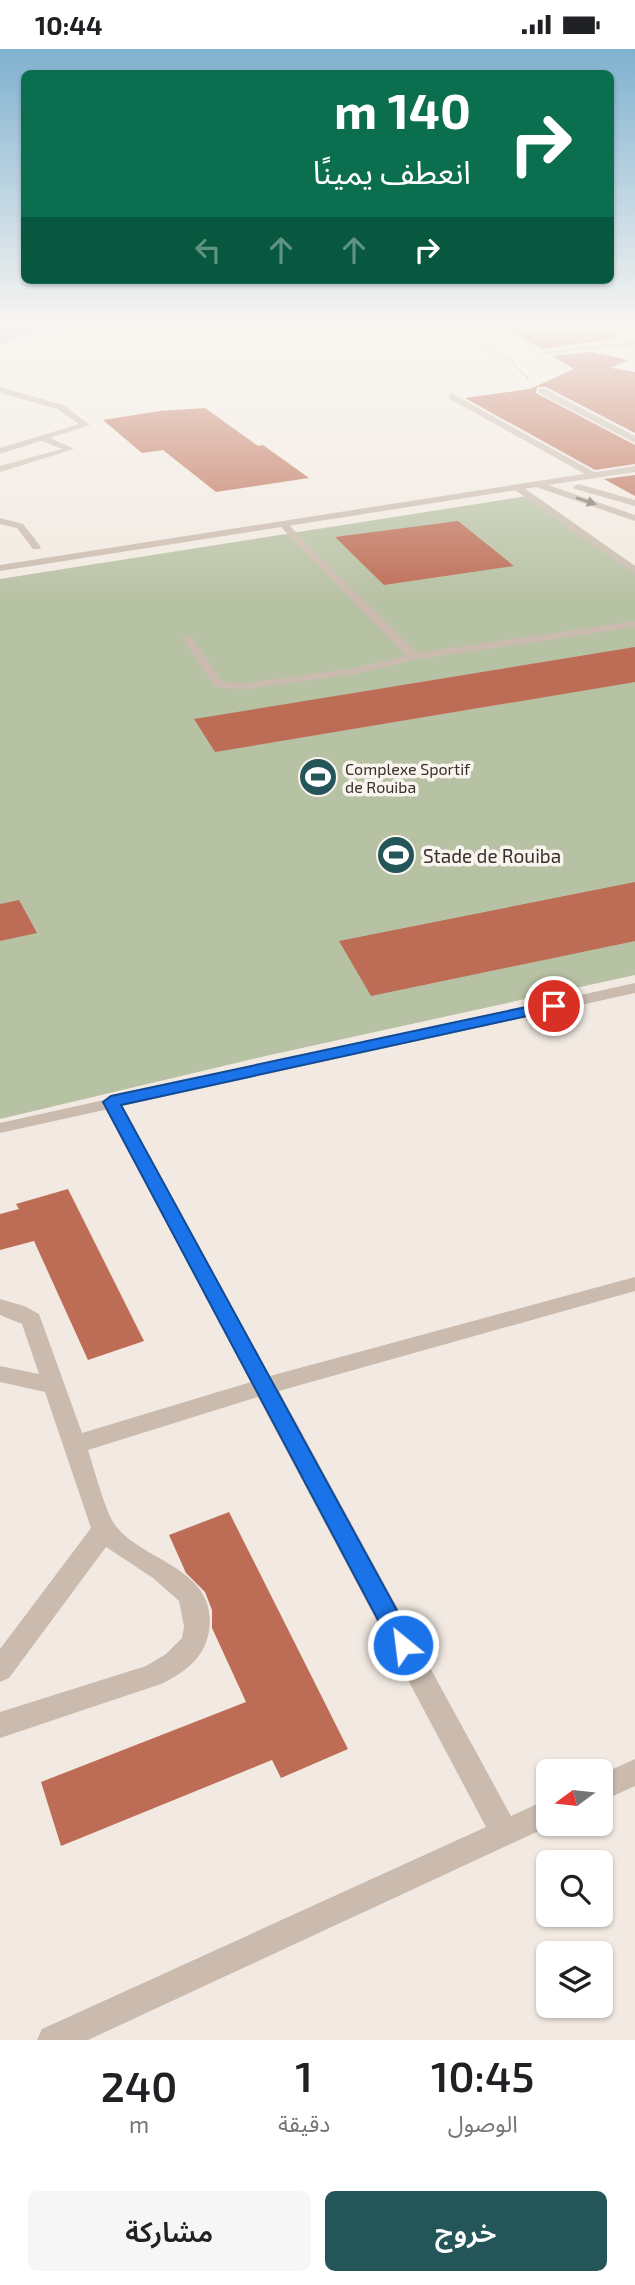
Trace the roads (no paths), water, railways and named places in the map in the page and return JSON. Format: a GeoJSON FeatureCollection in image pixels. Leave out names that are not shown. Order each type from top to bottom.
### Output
{"type":"FeatureCollection","features":[{"type":"Feature","properties":{"kind":"street"},"geometry":{"type":"LineString","coordinates":[[62,417],[86,425]]}},
{"type":"Feature","properties":{"kind":"street"},"geometry":{"type":"LineString","coordinates":[[74,417],[86,425]]}},
{"type":"Feature","properties":{"kind":"street"},"geometry":{"type":"LineString","coordinates":[[490,417],[595,476]]}},
{"type":"Feature","properties":{"kind":"street"},"geometry":{"type":"LineString","coordinates":[[591,417],[635,440]]}},
{"type":"Feature","properties":{"kind":"street"},"geometry":{"type":"LineString","coordinates":[[0,451],[86,425]]}},
{"type":"Feature","properties":{"kind":"street"},"geometry":{"type":"LineString","coordinates":[[0,568],[635,469]]}},
{"type":"Feature","properties":{"kind":"street"},"geometry":{"type":"LineString","coordinates":[[559,481],[635,503]]}},
{"type":"Feature","properties":{"kind":"street"},"geometry":{"type":"LineString","coordinates":[[537,485],[635,517]]}},
{"type":"Feature","properties":{"kind":"street"},"geometry":{"type":"LineString","coordinates":[[111,1102],[505,1833]]}},
{"type":"Feature","properties":{"kind":"street"},"geometry":{"type":"LineString","coordinates":[[73,1445],[263,1387],[635,1284]]}},
{"type":"Feature","properties":{"kind":"street"},"geometry":{"type":"LineString","coordinates":[[0,1307],[17,1311],[30,1320],[104,1530],[113,1540],[178,1582],[192,1596],[197,1613],[197,1633],[188,1651],[173,1666],[152,1676],[0,1725]]}},
{"type":"Feature","properties":{"kind":"street"},"geometry":{"type":"LineString","coordinates":[[0,1374],[53,1385]]}},
{"type":"Feature","properties":{"kind":"street"},"geometry":{"type":"LineString","coordinates":[[0,1670],[104,1530]]}},
{"type":"Feature","properties":{"kind":"street"},"geometry":{"type":"LineString","coordinates":[[613,1783],[635,1772]]}},
{"type":"Feature","properties":{"kind":"street"},"geometry":{"type":"LineString","coordinates":[[53,2040],[536,1819]]}},
{"type":"Feature","properties":{"kind":"lane"},"geometry":{"type":"LineString","coordinates":[[0,469],[70,449],[43,438]]}},
{"type":"Feature","properties":{"kind":"lane"},"geometry":{"type":"LineString","coordinates":[[518,488],[635,572]]}},
{"type":"Feature","properties":{"kind":"lane"},"geometry":{"type":"LineString","coordinates":[[0,521],[20,526],[36,547]]}},
{"type":"Feature","properties":{"kind":"lane"},"geometry":{"type":"LineString","coordinates":[[283,524],[414,657]]}},
{"type":"Feature","properties":{"kind":"lane"},"geometry":{"type":"LineString","coordinates":[[187,638],[218,684],[240,687],[355,671],[414,657],[635,624]]}},
{"type":"Feature","properties":{"kind":"lane"},"geometry":{"type":"LineString","coordinates":[[0,1128],[635,988]]}},
{"type":"Feature","properties":{"kind":"place","name":"Complexe Sportif de Rouiba"},"geometry":{"type":"Point","coordinates":[318,777]}},
{"type":"Feature","properties":{"kind":"place","name":"Stade de Rouiba"},"geometry":{"type":"Point","coordinates":[396,855]}}]}
